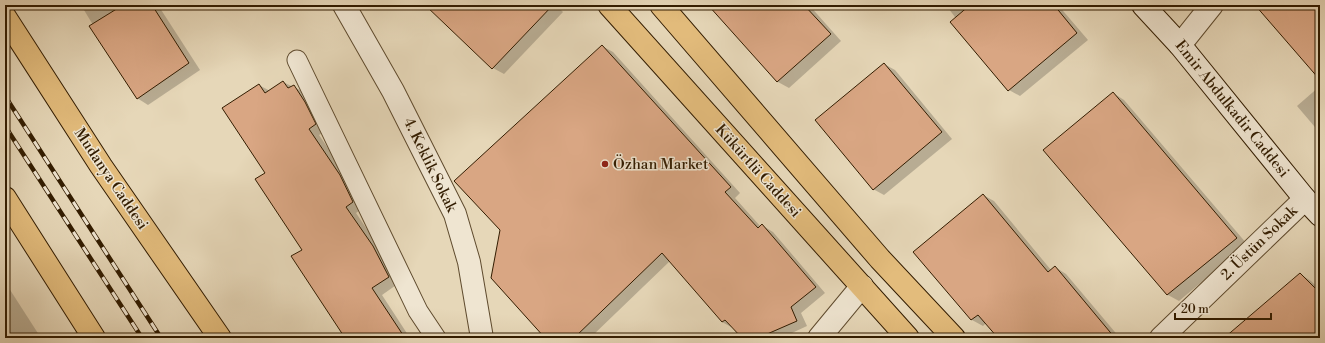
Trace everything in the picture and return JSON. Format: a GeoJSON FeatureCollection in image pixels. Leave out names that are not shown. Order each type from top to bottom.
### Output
{"type":"FeatureCollection","features":[{"type":"Feature","properties":{"kind":"main road","name":"Kükürtlü Caddesi"},"geometry":{"type":"LineString","coordinates":[[609,5],[908,338]]}},
{"type":"Feature","properties":{"kind":"main road"},"geometry":{"type":"LineString","coordinates":[[661,5],[880,259],[954,338]]}},
{"type":"Feature","properties":{"kind":"main road","name":"Mudanya Caddesi"},"geometry":{"type":"LineString","coordinates":[[5,17],[101,166],[220,338]]}},
{"type":"Feature","properties":{"kind":"main road"},"geometry":{"type":"LineString","coordinates":[[5,198],[94,338]]}},
{"type":"Feature","properties":{"kind":"street","name":"4. Keklik Sokak"},"geometry":{"type":"LineString","coordinates":[[344,5],[393,91],[455,214],[469,262],[482,338]]}},
{"type":"Feature","properties":{"kind":"street","name":"Emir Abdulkadir Caddesi"},"geometry":{"type":"LineString","coordinates":[[1143,5],[1180,45],[1305,198],[1320,214]]}},
{"type":"Feature","properties":{"kind":"street"},"geometry":{"type":"LineString","coordinates":[[1180,45],[1212,5]]}},
{"type":"Feature","properties":{"kind":"street","name":"2. Üstün Sokak"},"geometry":{"type":"LineString","coordinates":[[1161,338],[1305,198]]}},
{"type":"Feature","properties":{"kind":"street"},"geometry":{"type":"LineString","coordinates":[[819,338],[862,286]]}},
{"type":"Feature","properties":{"kind":"lane"},"geometry":{"type":"LineString","coordinates":[[297,60],[418,310],[436,338]]}},
{"type":"Feature","properties":{"kind":"building"},"geometry":{"type":"Polygon","coordinates":[[[123,5],[152,5],[189,63],[137,99],[89,26],[123,5]]]}},
{"type":"Feature","properties":{"kind":"building"},"geometry":{"type":"Polygon","coordinates":[[[425,5],[553,5],[492,69],[425,5]]]}},
{"type":"Feature","properties":{"kind":"building"},"geometry":{"type":"Polygon","coordinates":[[[708,5],[804,5],[831,34],[777,82],[708,5]]]}},
{"type":"Feature","properties":{"kind":"building"},"geometry":{"type":"Polygon","coordinates":[[[970,5],[1054,5],[1077,33],[1008,91],[950,22],[970,5]]]}},
{"type":"Feature","properties":{"kind":"building"},"geometry":{"type":"Polygon","coordinates":[[[1255,5],[1320,5],[1320,80],[1255,5]]]}},
{"type":"Feature","properties":{"kind":"building"},"geometry":{"type":"Polygon","coordinates":[[[602,45],[731,187],[725,192],[758,228],[762,224],[816,287],[791,307],[797,321],[758,338],[742,338],[725,320],[722,322],[662,253],[574,338],[545,338],[491,278],[500,230],[454,181],[602,45]]]}},
{"type":"Feature","properties":{"kind":"building"},"geometry":{"type":"Polygon","coordinates":[[[884,63],[942,132],[873,190],[815,120],[884,63]]]}},
{"type":"Feature","properties":{"kind":"building"},"geometry":{"type":"Polygon","coordinates":[[[283,81],[288,88],[294,85],[305,102],[316,124],[309,129],[340,175],[353,202],[346,207],[373,246],[389,277],[372,288],[405,338],[345,338],[291,256],[302,250],[255,179],[265,173],[222,108],[259,84],[265,93],[283,81]]]}},
{"type":"Feature","properties":{"kind":"building"},"geometry":{"type":"Polygon","coordinates":[[[1113,92],[1237,238],[1167,295],[1043,150],[1113,92]]]}},
{"type":"Feature","properties":{"kind":"building"},"geometry":{"type":"Polygon","coordinates":[[[983,194],[1048,272],[1055,266],[1115,338],[998,338],[978,315],[971,320],[913,252],[983,194]]]}},
{"type":"Feature","properties":{"kind":"building"},"geometry":{"type":"Polygon","coordinates":[[[1300,273],[1320,293],[1320,338],[1224,338],[1300,273]]]}},
{"type":"Feature","properties":{"kind":"railway"},"geometry":{"type":"LineString","coordinates":[[5,96],[161,338]]}},
{"type":"Feature","properties":{"kind":"railway"},"geometry":{"type":"LineString","coordinates":[[5,126],[142,338]]}},
{"type":"Feature","properties":{"kind":"place","name":"Özhan Market"},"geometry":{"type":"Point","coordinates":[605,164]}}]}
